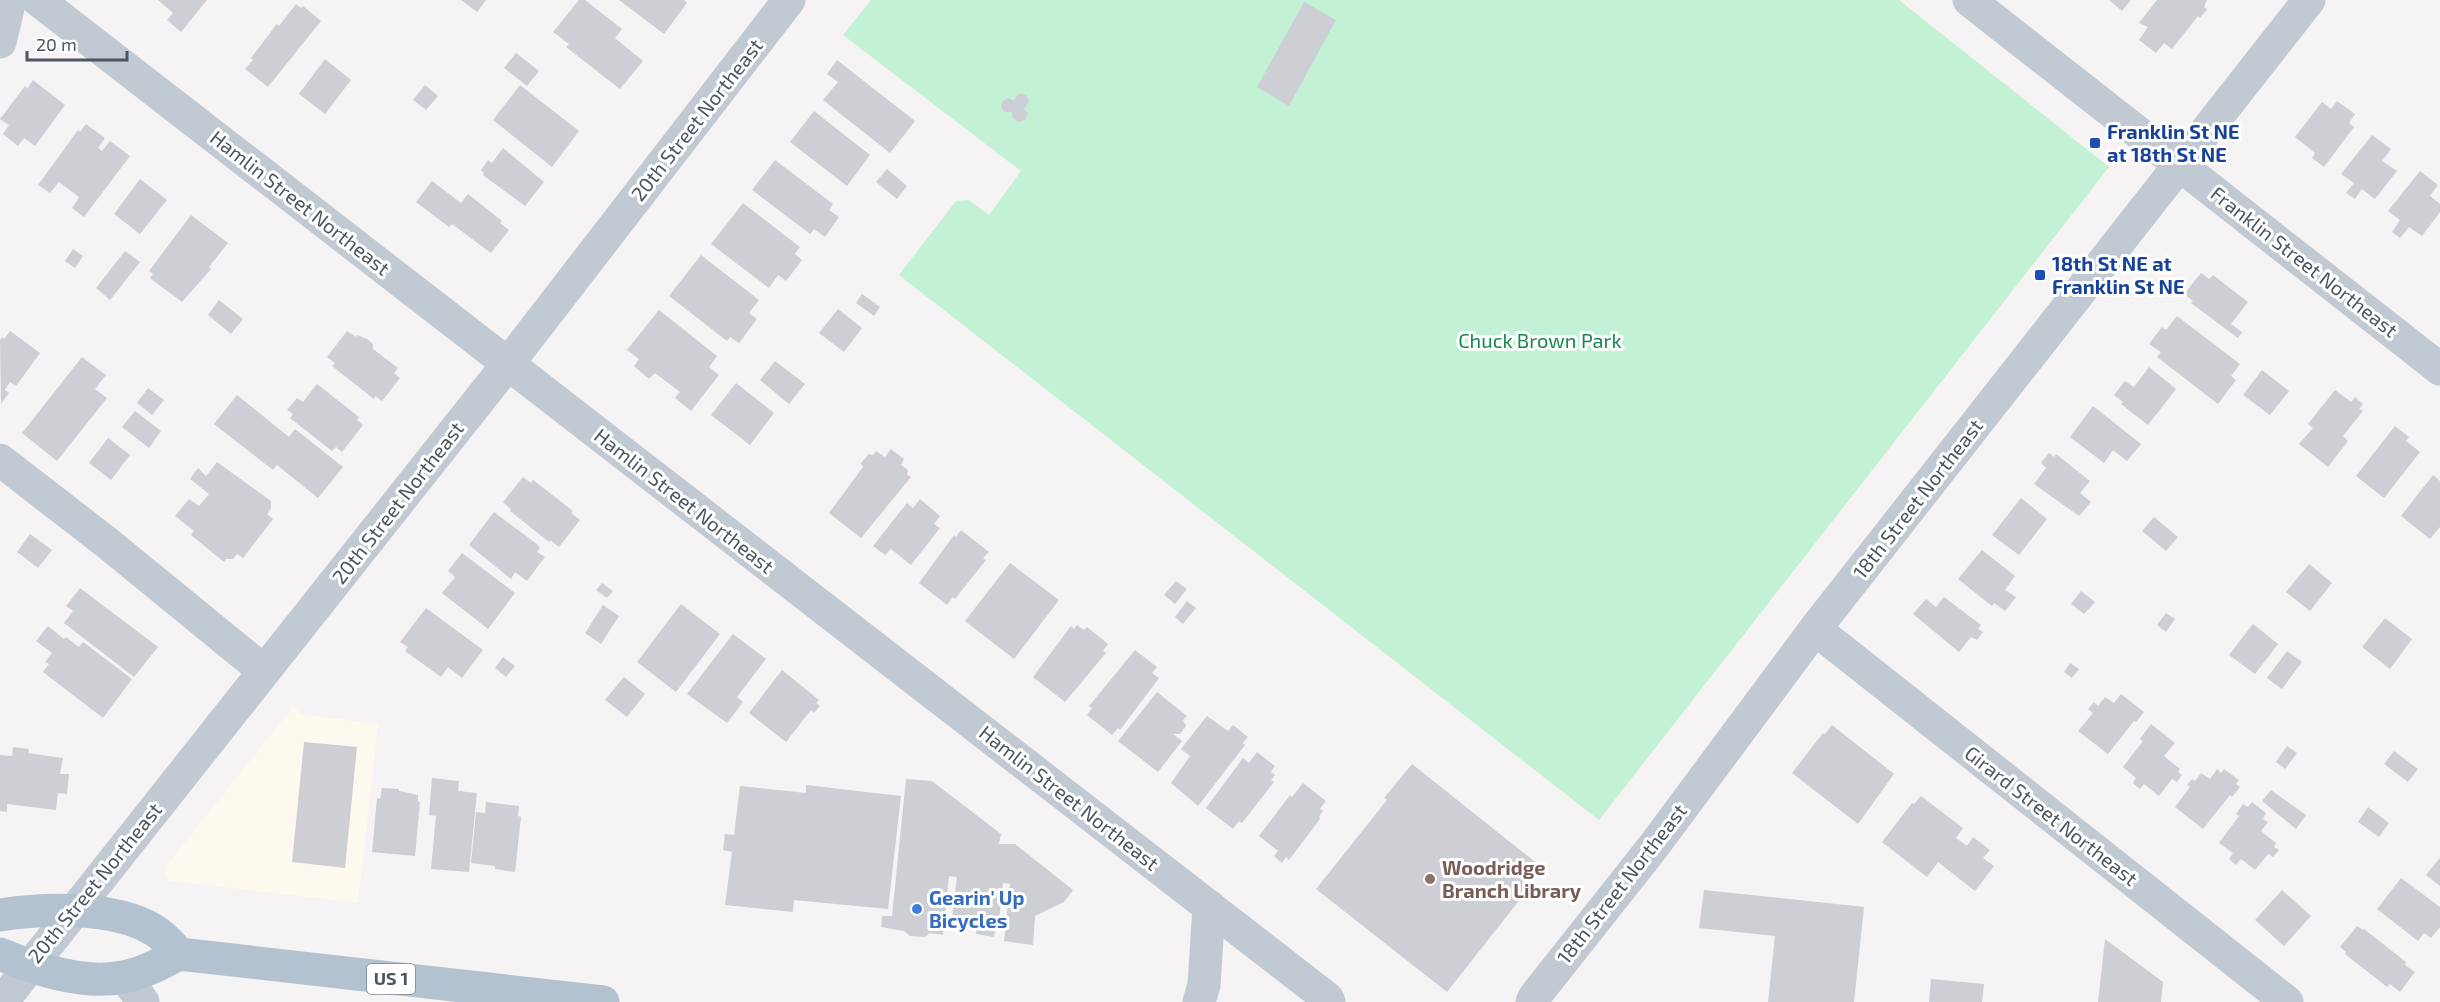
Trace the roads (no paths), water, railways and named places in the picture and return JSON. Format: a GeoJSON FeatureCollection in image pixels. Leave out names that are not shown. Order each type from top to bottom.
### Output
{"type":"FeatureCollection","features":[{"type":"Feature","properties":{"kind":"main road"},"geometry":{"type":"LineString","coordinates":[[0,915],[73,910],[134,920],[165,937],[179,954]]}},
{"type":"Feature","properties":{"kind":"main road","name":"US 1"},"geometry":{"type":"LineString","coordinates":[[14,960],[88,977],[109,979],[134,990],[179,954],[603,1002]]}},
{"type":"Feature","properties":{"kind":"street"},"geometry":{"type":"LineString","coordinates":[[0,42],[10,0]]}},
{"type":"Feature","properties":{"kind":"street","name":"Hamlin Street Northeast"},"geometry":{"type":"LineString","coordinates":[[38,0],[1328,998],[1329,1002]]}},
{"type":"Feature","properties":{"kind":"street","name":"20th Street Northeast"},"geometry":{"type":"LineString","coordinates":[[2,1002],[14,960],[73,910],[507,365],[789,0]]}},
{"type":"Feature","properties":{"kind":"street","name":"Franklin Street Northeast"},"geometry":{"type":"LineString","coordinates":[[1969,0],[2440,369]]}},
{"type":"Feature","properties":{"kind":"street","name":"18th Street Northeast"},"geometry":{"type":"LineString","coordinates":[[1532,1002],[1653,847],[1815,629],[2309,0]]}},
{"type":"Feature","properties":{"kind":"street"},"geometry":{"type":"LineString","coordinates":[[0,460],[106,542],[264,671]]}},
{"type":"Feature","properties":{"kind":"street","name":"Girard Street Northeast"},"geometry":{"type":"LineString","coordinates":[[1815,629],[2287,1002]]}},
{"type":"Feature","properties":{"kind":"street"},"geometry":{"type":"LineString","coordinates":[[1199,1002],[1204,985],[1209,906]]}},
{"type":"Feature","properties":{"kind":"place","name":"Franklin St NE at 18th St NE"},"geometry":{"type":"Point","coordinates":[2095,143]}},
{"type":"Feature","properties":{"kind":"place","name":"18th St NE at Franklin St NE"},"geometry":{"type":"Point","coordinates":[2040,275]}},
{"type":"Feature","properties":{"kind":"place","name":"Woodridge Branch Library"},"geometry":{"type":"Point","coordinates":[1430,879]}},
{"type":"Feature","properties":{"kind":"place","name":"Gearin' Up Bicycles"},"geometry":{"type":"Point","coordinates":[917,909]}},
{"type":"Feature","properties":{"kind":"park label","name":"Chuck Brown Park"},"geometry":{"type":"Point","coordinates":[1540,341]}}]}
